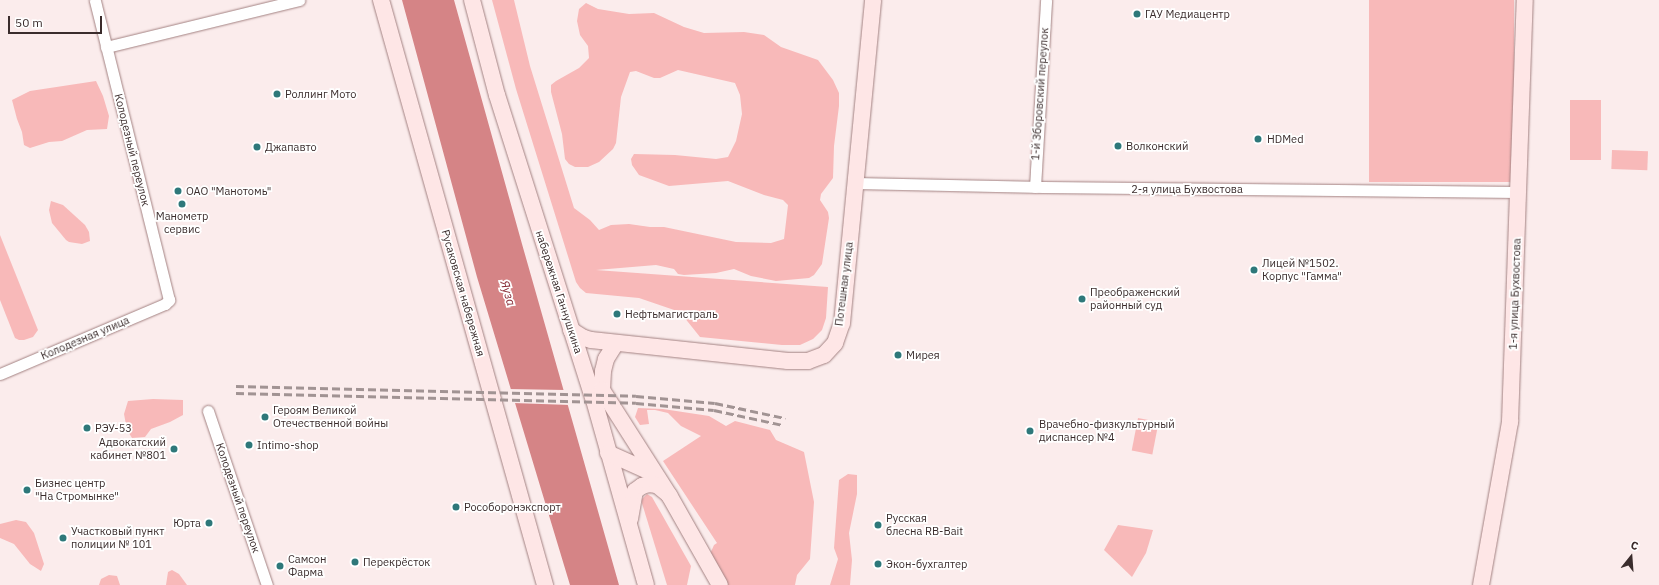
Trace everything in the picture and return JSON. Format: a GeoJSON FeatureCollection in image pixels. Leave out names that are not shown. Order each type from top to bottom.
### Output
{"type":"FeatureCollection","features":[{"type":"Feature","properties":{"kind":"main road","name":"Русаковская набережная"},"geometry":{"type":"LineString","coordinates":[[381,0],[545,585]]}},
{"type":"Feature","properties":{"kind":"main road","name":"набережная Ганнушкина"},"geometry":{"type":"LineString","coordinates":[[472,0],[497,95],[587,381],[646,585]]}},
{"type":"Feature","properties":{"kind":"main road","name":"Потешная улица"},"geometry":{"type":"LineString","coordinates":[[571,330],[584,338],[616,343],[788,361],[808,361],[824,355],[835,343],[842,323],[873,0]]}},
{"type":"Feature","properties":{"kind":"main road","name":"1-я улица Бухвостова"},"geometry":{"type":"LineString","coordinates":[[1481,585],[1505,460],[1510,422],[1525,0]]}},
{"type":"Feature","properties":{"kind":"main road"},"geometry":{"type":"LineString","coordinates":[[587,381],[590,371],[600,354],[616,343]]}},
{"type":"Feature","properties":{"kind":"main road"},"geometry":{"type":"LineString","coordinates":[[616,343],[606,358],[602,371],[602,390],[669,495],[720,585]]}},
{"type":"Feature","properties":{"kind":"main road"},"geometry":{"type":"LineString","coordinates":[[608,453],[655,474]]}},
{"type":"Feature","properties":{"kind":"main road"},"geometry":{"type":"LineString","coordinates":[[629,524],[634,495],[642,486],[649,484],[657,485],[669,495]]}},
{"type":"Feature","properties":{"kind":"street","name":"Колодезный переулок"},"geometry":{"type":"LineString","coordinates":[[95,0],[169,300]]}},
{"type":"Feature","properties":{"kind":"street"},"geometry":{"type":"LineString","coordinates":[[106,47],[298,0]]}},
{"type":"Feature","properties":{"kind":"street","name":"1-й Зборовский переулок"},"geometry":{"type":"LineString","coordinates":[[1035,187],[1046,0]]}},
{"type":"Feature","properties":{"kind":"street","name":"2-я улица Бухвостова"},"geometry":{"type":"LineString","coordinates":[[855,183],[1035,187],[1518,192]]}},
{"type":"Feature","properties":{"kind":"street","name":"Колодезная улица"},"geometry":{"type":"LineString","coordinates":[[0,374],[165,304],[169,300]]}},
{"type":"Feature","properties":{"kind":"street","name":"Колодезный переулок"},"geometry":{"type":"LineString","coordinates":[[208,411],[267,585]]}},
{"type":"Feature","properties":{"kind":"shaded area"},"geometry":{"type":"Polygon","coordinates":[[[492,0],[514,0],[530,66],[574,208],[590,220],[599,230],[611,225],[629,224],[664,227],[736,242],[771,243],[784,239],[788,205],[783,200],[764,195],[728,181],[669,186],[639,175],[632,165],[631,159],[634,154],[675,155],[716,159],[728,157],[736,141],[742,114],[740,95],[735,83],[678,70],[660,78],[654,78],[636,71],[630,72],[621,97],[616,143],[613,149],[599,162],[588,167],[575,167],[569,164],[565,159],[562,134],[551,92],[551,85],[579,68],[589,58],[588,46],[580,35],[577,21],[579,9],[586,3],[598,9],[629,14],[654,13],[684,27],[704,33],[744,32],[764,35],[781,47],[818,60],[833,80],[839,93],[839,106],[834,146],[833,178],[821,194],[820,200],[828,212],[829,218],[822,264],[814,275],[809,278],[776,281],[751,276],[734,269],[716,273],[684,275],[678,274],[674,269],[656,265],[596,270],[828,287],[826,318],[822,330],[813,339],[800,345],[782,345],[700,337],[680,312],[639,298],[586,293],[580,288],[576,282],[516,89],[492,0]]]}},
{"type":"Feature","properties":{"kind":"shaded area"},"geometry":{"type":"Polygon","coordinates":[[[1369,0],[1514,0],[1514,182],[1369,182],[1369,0]]]}},
{"type":"Feature","properties":{"kind":"shaded area"},"geometry":{"type":"Polygon","coordinates":[[[96,81],[103,96],[109,116],[107,129],[87,130],[62,141],[49,142],[30,148],[24,145],[22,132],[12,100],[30,91],[96,81]]]}},
{"type":"Feature","properties":{"kind":"shaded area"},"geometry":{"type":"Polygon","coordinates":[[[1570,100],[1601,100],[1601,160],[1570,160],[1570,100]]]}},
{"type":"Feature","properties":{"kind":"shaded area"},"geometry":{"type":"Polygon","coordinates":[[[1612,150],[1648,151],[1647,170],[1611,169],[1612,150]]]}},
{"type":"Feature","properties":{"kind":"shaded area"},"geometry":{"type":"Polygon","coordinates":[[[51,201],[63,205],[85,225],[89,232],[90,241],[82,244],[69,242],[66,240],[52,223],[49,210],[51,201]]]}},
{"type":"Feature","properties":{"kind":"shaded area"},"geometry":{"type":"Polygon","coordinates":[[[0,235],[38,330],[33,337],[24,340],[15,338],[0,300],[0,235]]]}},
{"type":"Feature","properties":{"kind":"shaded area"},"geometry":{"type":"Polygon","coordinates":[[[153,399],[183,400],[183,415],[170,422],[151,429],[145,437],[132,438],[127,430],[124,414],[128,401],[153,399]]]}},
{"type":"Feature","properties":{"kind":"shaded area"},"geometry":{"type":"Polygon","coordinates":[[[638,408],[663,409],[709,416],[726,426],[735,421],[770,430],[776,440],[804,452],[814,502],[810,559],[797,575],[795,585],[725,585],[710,554],[714,545],[717,543],[663,461],[701,436],[681,426],[668,413],[655,410],[647,410],[649,424],[640,425],[635,417],[638,408]]]}},
{"type":"Feature","properties":{"kind":"shaded area"},"geometry":{"type":"Polygon","coordinates":[[[1138,418],[1159,422],[1152,454],[1132,450],[1138,418]]]}},
{"type":"Feature","properties":{"kind":"shaded area"},"geometry":{"type":"Polygon","coordinates":[[[848,474],[857,475],[857,494],[849,533],[852,560],[850,585],[830,585],[838,559],[834,548],[839,480],[848,474]]]}},
{"type":"Feature","properties":{"kind":"shaded area"},"geometry":{"type":"Polygon","coordinates":[[[647,494],[652,497],[691,566],[687,585],[667,585],[641,500],[647,494]]]}},
{"type":"Feature","properties":{"kind":"shaded area"},"geometry":{"type":"Polygon","coordinates":[[[16,520],[26,522],[34,533],[44,564],[41,571],[30,564],[14,544],[0,538],[0,524],[16,520]]]}},
{"type":"Feature","properties":{"kind":"shaded area"},"geometry":{"type":"Polygon","coordinates":[[[1118,525],[1153,530],[1146,553],[1132,577],[1104,550],[1118,525]]]}},
{"type":"Feature","properties":{"kind":"shaded area"},"geometry":{"type":"Polygon","coordinates":[[[172,570],[179,574],[187,585],[166,585],[168,572],[172,570]]]}},
{"type":"Feature","properties":{"kind":"shaded area"},"geometry":{"type":"Polygon","coordinates":[[[109,575],[117,576],[120,585],[99,585],[101,579],[109,575]]]}},
{"type":"Feature","properties":{"kind":"water","name":"Яуза"},"geometry":{"type":"Polygon","coordinates":[[[402,0],[454,0],[619,585],[570,585],[477,277],[402,0]]]}},
{"type":"Feature","properties":{"kind":"pier"},"geometry":{"type":"Polygon","coordinates":[[[508,389],[565,390],[570,405],[513,403],[508,389]]]}},
{"type":"Feature","properties":{"kind":"railway"},"geometry":{"type":"LineString","coordinates":[[236,386],[636,396],[715,403],[785,418]]}},
{"type":"Feature","properties":{"kind":"railway"},"geometry":{"type":"LineString","coordinates":[[236,393],[636,403],[714,410],[783,425]]}},
{"type":"Feature","properties":{"kind":"place","name":"ГАУ Медиацентр"},"geometry":{"type":"Point","coordinates":[1137,14]}},
{"type":"Feature","properties":{"kind":"place","name":"Роллинг Мото"},"geometry":{"type":"Point","coordinates":[277,94]}},
{"type":"Feature","properties":{"kind":"place","name":"HDMed"},"geometry":{"type":"Point","coordinates":[1258,139]}},
{"type":"Feature","properties":{"kind":"place","name":"Волконский"},"geometry":{"type":"Point","coordinates":[1118,146]}},
{"type":"Feature","properties":{"kind":"place","name":"Джапавто"},"geometry":{"type":"Point","coordinates":[257,147]}},
{"type":"Feature","properties":{"kind":"place","name":"ОАО \"Манотомь\""},"geometry":{"type":"Point","coordinates":[178,191]}},
{"type":"Feature","properties":{"kind":"place","name":"Манометр сервис"},"geometry":{"type":"Point","coordinates":[182,204]}},
{"type":"Feature","properties":{"kind":"place","name":"Лицей №1502. Корпус \"Гамма\""},"geometry":{"type":"Point","coordinates":[1254,270]}},
{"type":"Feature","properties":{"kind":"place","name":"Преображенский районный суд"},"geometry":{"type":"Point","coordinates":[1082,299]}},
{"type":"Feature","properties":{"kind":"place","name":"Нефтьмагистраль"},"geometry":{"type":"Point","coordinates":[617,314]}},
{"type":"Feature","properties":{"kind":"place","name":"Мирея"},"geometry":{"type":"Point","coordinates":[898,355]}},
{"type":"Feature","properties":{"kind":"place","name":"Героям Великой Отечественной войны"},"geometry":{"type":"Point","coordinates":[265,417]}},
{"type":"Feature","properties":{"kind":"place","name":"РЭУ-53"},"geometry":{"type":"Point","coordinates":[87,428]}},
{"type":"Feature","properties":{"kind":"place","name":"Врачебно-физкультурный диспансер №4"},"geometry":{"type":"Point","coordinates":[1030,431]}},
{"type":"Feature","properties":{"kind":"place","name":"Intimo-shop"},"geometry":{"type":"Point","coordinates":[249,445]}},
{"type":"Feature","properties":{"kind":"place","name":"Адвокатский кабинет №801"},"geometry":{"type":"Point","coordinates":[174,449]}},
{"type":"Feature","properties":{"kind":"place","name":"Бизнес центр \"На Стромынке\""},"geometry":{"type":"Point","coordinates":[27,490]}},
{"type":"Feature","properties":{"kind":"place","name":"Рособоронэкспорт"},"geometry":{"type":"Point","coordinates":[456,507]}},
{"type":"Feature","properties":{"kind":"place","name":"Юрта"},"geometry":{"type":"Point","coordinates":[209,523]}},
{"type":"Feature","properties":{"kind":"place","name":"Русская блесна RB-Bait"},"geometry":{"type":"Point","coordinates":[878,525]}},
{"type":"Feature","properties":{"kind":"place","name":"Участковый пункт полиции № 101"},"geometry":{"type":"Point","coordinates":[63,538]}},
{"type":"Feature","properties":{"kind":"place","name":"Перекрёсток"},"geometry":{"type":"Point","coordinates":[355,562]}},
{"type":"Feature","properties":{"kind":"place","name":"Экон-бухгалтер"},"geometry":{"type":"Point","coordinates":[878,564]}},
{"type":"Feature","properties":{"kind":"place","name":"Самсон Фарма"},"geometry":{"type":"Point","coordinates":[280,566]}}]}
